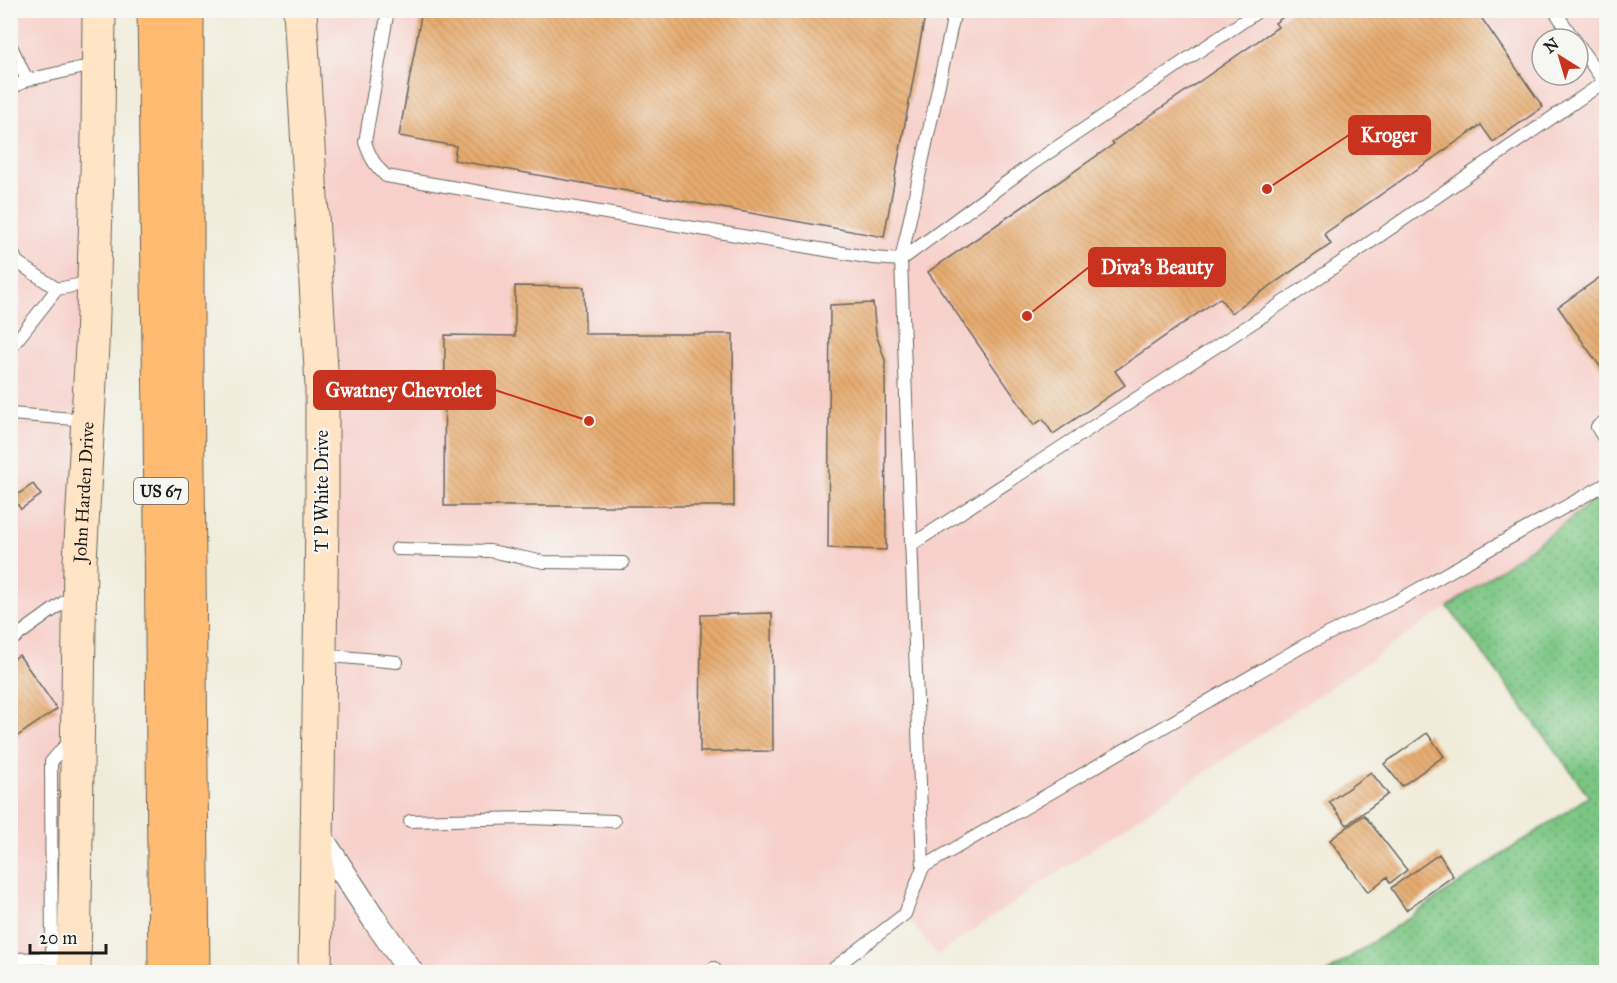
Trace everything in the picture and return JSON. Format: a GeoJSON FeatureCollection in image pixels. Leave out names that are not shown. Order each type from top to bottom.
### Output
{"type":"FeatureCollection","features":[{"type":"Feature","properties":{"kind":"highway","name":"US 67"},"geometry":{"type":"LineString","coordinates":[[154,10],[165,972]]}},
{"type":"Feature","properties":{"kind":"highway","name":"US 67"},"geometry":{"type":"LineString","coordinates":[[187,10],[187,366],[193,972]]}},
{"type":"Feature","properties":{"kind":"main road","name":"John Harden Drive"},"geometry":{"type":"LineString","coordinates":[[63,965],[78,741],[80,591],[98,136],[99,10]]}},
{"type":"Feature","properties":{"kind":"main road","name":"T P White Drive"},"geometry":{"type":"LineString","coordinates":[[300,10],[322,386],[315,972]]}},
{"type":"Feature","properties":{"kind":"street"},"geometry":{"type":"LineString","coordinates":[[317,832],[411,972]]}},
{"type":"Feature","properties":{"kind":"lane"},"geometry":{"type":"LineString","coordinates":[[388,10],[365,142],[376,167],[386,176],[861,256],[901,260],[1026,168],[1260,10]]}},
{"type":"Feature","properties":{"kind":"lane"},"geometry":{"type":"LineString","coordinates":[[829,972],[905,914],[923,867],[901,260],[955,10]]}},
{"type":"Feature","properties":{"kind":"lane"},"geometry":{"type":"LineString","coordinates":[[1554,10],[1566,27]]}},
{"type":"Feature","properties":{"kind":"lane"},"geometry":{"type":"LineString","coordinates":[[10,44],[27,80]]}},
{"type":"Feature","properties":{"kind":"lane"},"geometry":{"type":"LineString","coordinates":[[911,545],[1257,320],[1605,81],[1590,61]]}},
{"type":"Feature","properties":{"kind":"lane"},"geometry":{"type":"LineString","coordinates":[[10,89],[27,80],[98,64]]}},
{"type":"Feature","properties":{"kind":"lane"},"geometry":{"type":"LineString","coordinates":[[10,247],[14,264],[57,289]]}},
{"type":"Feature","properties":{"kind":"lane"},"geometry":{"type":"LineString","coordinates":[[10,349],[57,289],[93,282]]}},
{"type":"Feature","properties":{"kind":"lane"},"geometry":{"type":"LineString","coordinates":[[322,386],[396,384]]}},
{"type":"Feature","properties":{"kind":"lane"},"geometry":{"type":"LineString","coordinates":[[10,414],[87,420]]}},
{"type":"Feature","properties":{"kind":"lane"},"geometry":{"type":"LineString","coordinates":[[1606,420],[1597,427],[1606,442]]}},
{"type":"Feature","properties":{"kind":"lane"},"geometry":{"type":"LineString","coordinates":[[923,867],[1303,646],[1397,601],[1606,484]]}},
{"type":"Feature","properties":{"kind":"lane"},"geometry":{"type":"LineString","coordinates":[[397,549],[489,551],[544,562],[623,563]]}},
{"type":"Feature","properties":{"kind":"lane"},"geometry":{"type":"LineString","coordinates":[[10,641],[80,591]]}},
{"type":"Feature","properties":{"kind":"lane"},"geometry":{"type":"LineString","coordinates":[[320,655],[397,662]]}},
{"type":"Feature","properties":{"kind":"lane"},"geometry":{"type":"LineString","coordinates":[[410,822],[530,818],[614,821]]}},
{"type":"Feature","properties":{"kind":"lane"},"geometry":{"type":"LineString","coordinates":[[10,958],[63,965]]}},
{"type":"Feature","properties":{"kind":"shaded area"},"geometry":{"type":"Polygon","coordinates":[[[10,11],[99,11],[75,972],[11,972],[10,11]]]}},
{"type":"Feature","properties":{"kind":"shaded area"},"geometry":{"type":"Polygon","coordinates":[[[300,11],[1606,11],[1606,489],[1569,520],[1448,607],[937,955],[905,914],[829,972],[319,972],[300,11]]]}},
{"type":"Feature","properties":{"kind":"green space"},"geometry":{"type":"Polygon","coordinates":[[[1606,489],[1606,972],[1328,972],[1589,796],[1448,607],[1569,520],[1606,489]]]}},
{"type":"Feature","properties":{"kind":"building"},"geometry":{"type":"Polygon","coordinates":[[[422,10],[926,10],[884,237],[454,160],[456,146],[399,136],[422,10]]]}},
{"type":"Feature","properties":{"kind":"building"},"geometry":{"type":"Polygon","coordinates":[[[1293,10],[1476,10],[1543,107],[1493,142],[1481,125],[1324,234],[1331,244],[1231,313],[1220,298],[1115,371],[1125,385],[1053,434],[1043,419],[1034,425],[928,272],[1114,144],[1112,142],[1278,27],[1275,23],[1293,10]]]}},
{"type":"Feature","properties":{"kind":"building"},"geometry":{"type":"Polygon","coordinates":[[[1606,273],[1606,375],[1558,307],[1606,273]]]}},
{"type":"Feature","properties":{"kind":"building"},"geometry":{"type":"Polygon","coordinates":[[[515,286],[584,287],[585,334],[733,334],[734,506],[444,506],[445,335],[515,336],[515,286]]]}},
{"type":"Feature","properties":{"kind":"building"},"geometry":{"type":"Polygon","coordinates":[[[873,303],[876,334],[885,360],[886,550],[828,548],[830,305],[873,303]]]}},
{"type":"Feature","properties":{"kind":"building"},"geometry":{"type":"Polygon","coordinates":[[[33,484],[41,495],[21,509],[17,504],[10,509],[10,488],[17,495],[33,484]]]}},
{"type":"Feature","properties":{"kind":"building"},"geometry":{"type":"Polygon","coordinates":[[[772,613],[773,751],[700,752],[701,615],[772,613]]]}},
{"type":"Feature","properties":{"kind":"building"},"geometry":{"type":"Polygon","coordinates":[[[19,655],[57,709],[10,741],[10,662],[19,655]]]}},
{"type":"Feature","properties":{"kind":"building"},"geometry":{"type":"Polygon","coordinates":[[[1427,733],[1444,756],[1402,786],[1384,764],[1427,733]]]}},
{"type":"Feature","properties":{"kind":"building"},"geometry":{"type":"Polygon","coordinates":[[[1371,772],[1388,794],[1347,825],[1329,802],[1371,772]]]}},
{"type":"Feature","properties":{"kind":"building"},"geometry":{"type":"Polygon","coordinates":[[[1364,815],[1407,870],[1390,883],[1387,877],[1368,892],[1330,840],[1364,815]]]}},
{"type":"Feature","properties":{"kind":"building"},"geometry":{"type":"Polygon","coordinates":[[[1439,854],[1453,876],[1406,910],[1391,888],[1439,854]]]}},
{"type":"Feature","properties":{"kind":"place","name":"Kroger"},"geometry":{"type":"Point","coordinates":[1267,189]}},
{"type":"Feature","properties":{"kind":"place","name":"Diva’s Beauty"},"geometry":{"type":"Point","coordinates":[1027,316]}},
{"type":"Feature","properties":{"kind":"place","name":"Gwatney Chevrolet"},"geometry":{"type":"Point","coordinates":[589,421]}}]}
